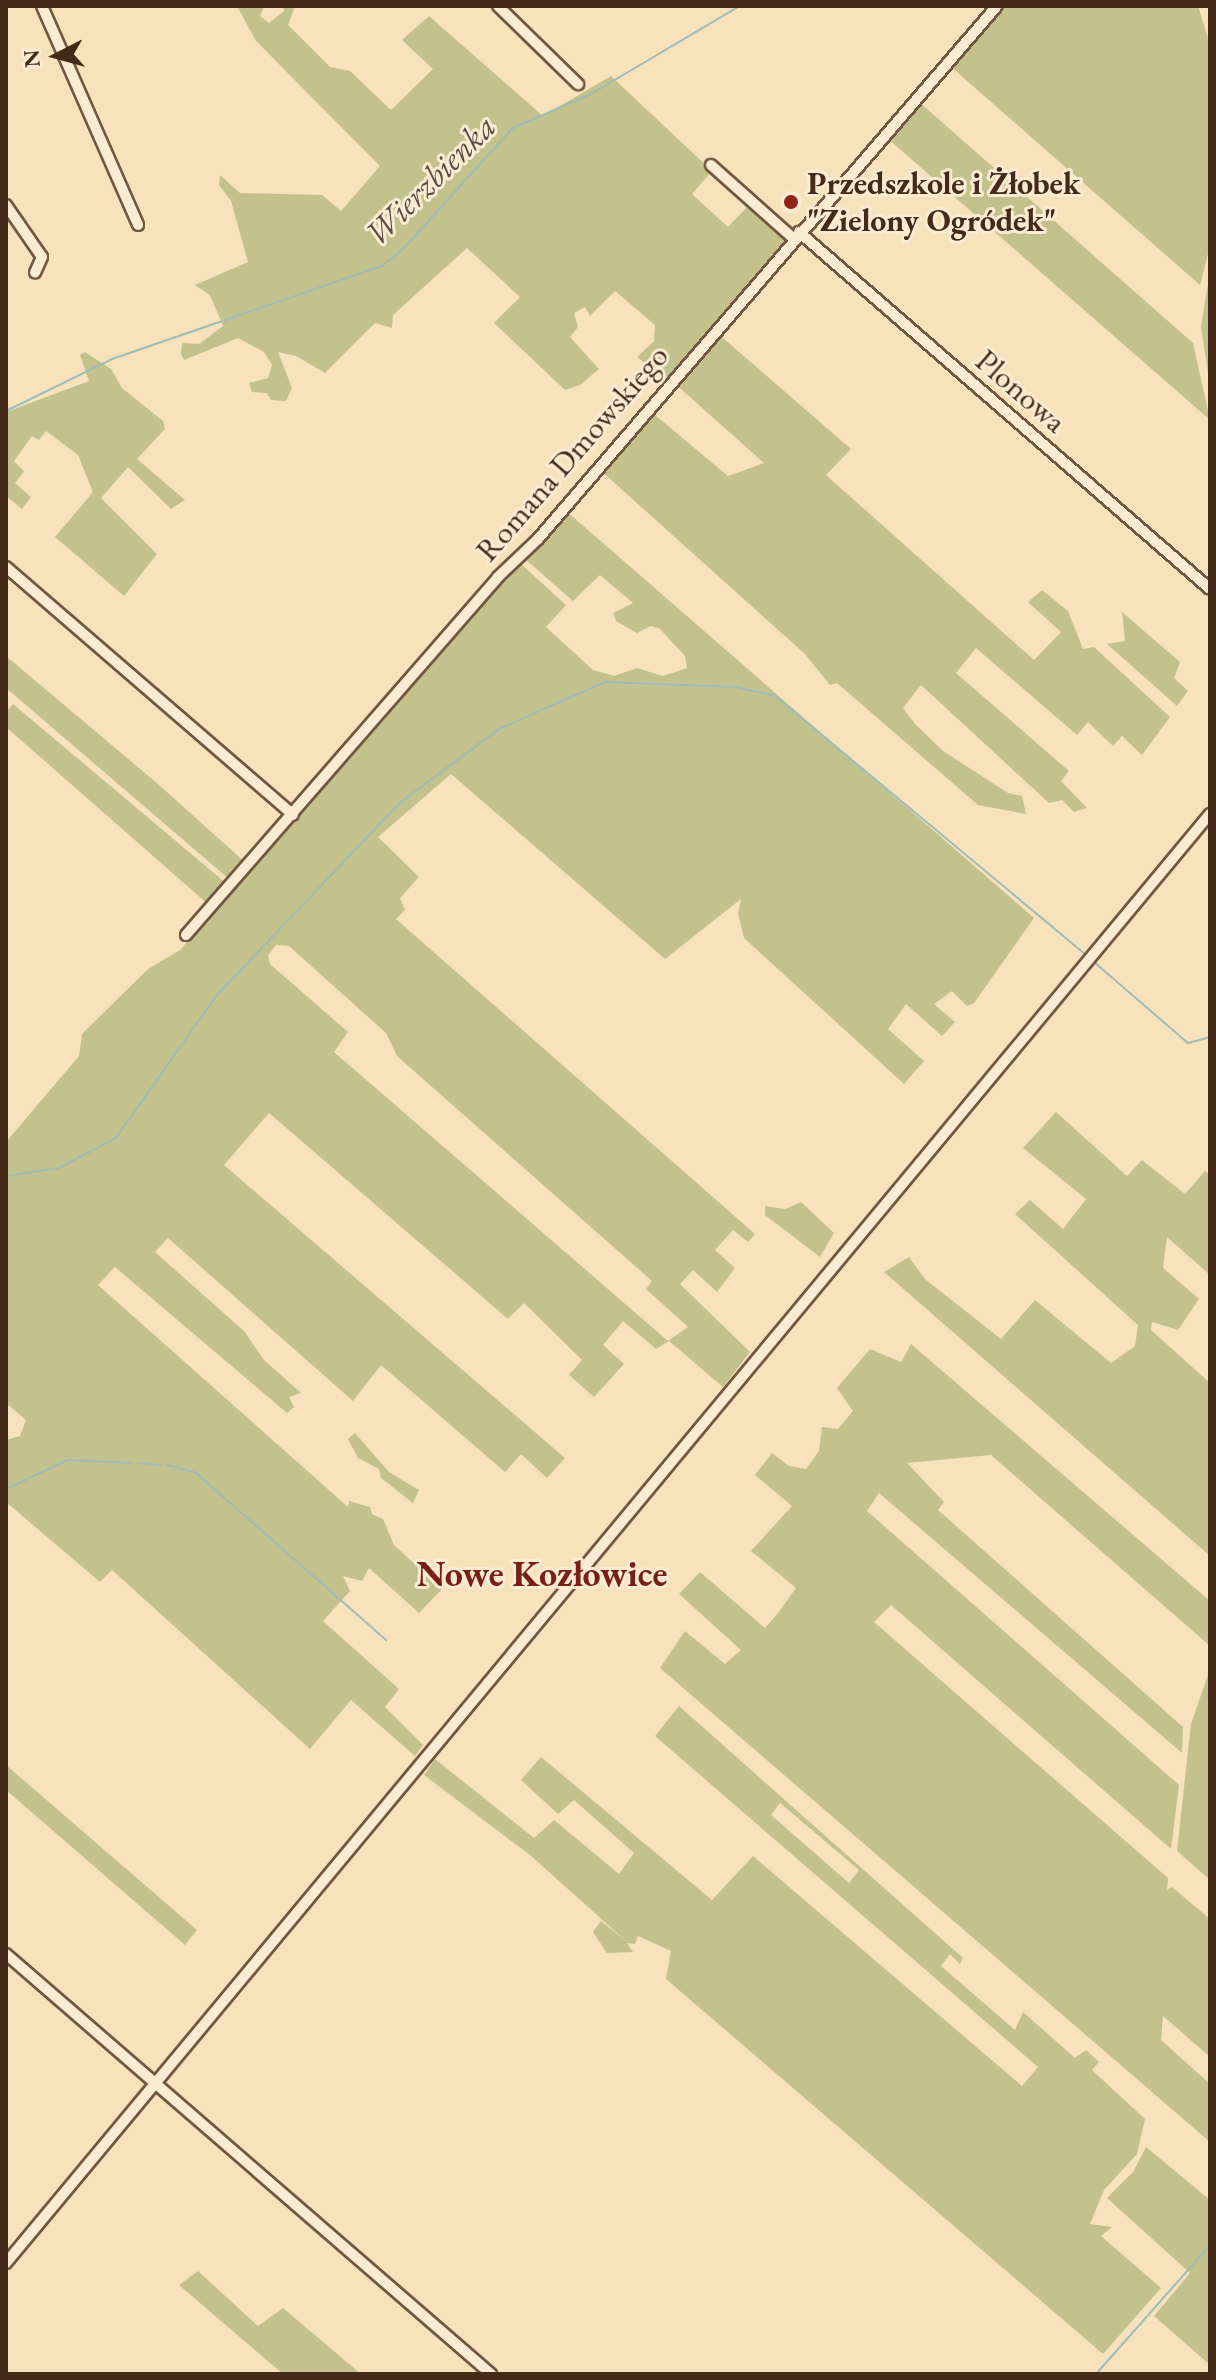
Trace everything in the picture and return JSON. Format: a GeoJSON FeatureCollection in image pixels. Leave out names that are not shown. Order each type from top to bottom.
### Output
{"type":"FeatureCollection","features":[{"type":"Feature","properties":{"kind":"street"},"geometry":{"type":"LineString","coordinates":[[42,6],[138,225]]}},
{"type":"Feature","properties":{"kind":"street"},"geometry":{"type":"LineString","coordinates":[[498,6],[578,84]]}},
{"type":"Feature","properties":{"kind":"street","name":"Romana Dmowskiego"},"geometry":{"type":"LineString","coordinates":[[186,935],[488,588],[538,539],[796,235],[997,6]]}},
{"type":"Feature","properties":{"kind":"street","name":"Plonowa"},"geometry":{"type":"LineString","coordinates":[[711,165],[1210,589]]}},
{"type":"Feature","properties":{"kind":"street"},"geometry":{"type":"LineString","coordinates":[[6,205],[42,257],[35,273]]}},
{"type":"Feature","properties":{"kind":"street"},"geometry":{"type":"LineString","coordinates":[[6,567],[293,815]]}},
{"type":"Feature","properties":{"kind":"street"},"geometry":{"type":"LineString","coordinates":[[6,2263],[1210,814]]}},
{"type":"Feature","properties":{"kind":"street"},"geometry":{"type":"LineString","coordinates":[[6,1954],[491,2374]]}},
{"type":"Feature","properties":{"kind":"shaded area"},"geometry":{"type":"Polygon","coordinates":[[[237,6],[264,6],[260,16],[269,23],[284,11],[283,6],[295,6],[288,25],[330,67],[350,71],[391,110],[433,69],[402,40],[429,16],[543,116],[611,76],[712,171],[692,194],[728,227],[750,204],[789,238],[667,380],[637,357],[654,341],[655,325],[615,291],[590,316],[585,307],[574,313],[578,327],[570,337],[599,369],[580,385],[565,390],[494,323],[520,297],[467,248],[393,315],[392,328],[375,323],[325,373],[296,356],[278,352],[292,388],[286,401],[271,400],[267,393],[252,392],[249,383],[268,378],[272,365],[264,352],[238,338],[184,360],[181,354],[182,343],[199,344],[223,326],[210,295],[195,285],[248,262],[231,201],[219,185],[220,175],[240,193],[322,195],[341,211],[380,166],[256,41],[237,6]]]}},
{"type":"Feature","properties":{"kind":"shaded area"},"geometry":{"type":"Polygon","coordinates":[[[1000,6],[1198,6],[1210,44],[1210,246],[1200,285],[950,66],[1000,6]]]}},
{"type":"Feature","properties":{"kind":"shaded area"},"geometry":{"type":"Polygon","coordinates":[[[918,101],[1193,343],[1210,420],[886,137],[918,101]]]}},
{"type":"Feature","properties":{"kind":"shaded area"},"geometry":{"type":"Polygon","coordinates":[[[1210,271],[1210,386],[1201,327],[1210,271]]]}},
{"type":"Feature","properties":{"kind":"shaded area"},"geometry":{"type":"Polygon","coordinates":[[[716,332],[851,449],[826,475],[1034,660],[1061,632],[1028,602],[1042,590],[1068,611],[1083,649],[1094,647],[1170,717],[1142,755],[1122,736],[1113,746],[1088,722],[1077,735],[976,648],[956,673],[1069,771],[1061,781],[1087,808],[1074,812],[1062,800],[1049,803],[921,685],[903,708],[915,724],[943,751],[1008,793],[1022,796],[1026,814],[978,805],[837,683],[830,685],[805,654],[599,469],[649,410],[728,476],[764,463],[673,382],[716,332]]]}},
{"type":"Feature","properties":{"kind":"shaded area"},"geometry":{"type":"Polygon","coordinates":[[[85,352],[111,369],[122,388],[163,421],[165,429],[137,459],[185,500],[171,509],[128,467],[101,498],[157,554],[124,596],[55,537],[93,492],[78,455],[46,431],[39,440],[32,436],[14,461],[24,471],[15,483],[31,497],[22,509],[6,496],[6,412],[89,381],[80,355],[85,352]]]}},
{"type":"Feature","properties":{"kind":"shaded area"},"geometry":{"type":"Polygon","coordinates":[[[565,510],[1034,918],[974,1003],[967,1006],[952,991],[934,1004],[955,1022],[942,1036],[906,1004],[888,1029],[924,1061],[904,1084],[744,938],[738,914],[741,899],[665,959],[451,774],[378,837],[419,877],[400,898],[405,910],[396,919],[755,1234],[748,1242],[733,1230],[715,1250],[735,1268],[717,1292],[693,1270],[680,1284],[750,1352],[723,1387],[669,1341],[656,1349],[623,1321],[603,1345],[624,1364],[594,1397],[569,1375],[582,1360],[524,1303],[508,1319],[269,1113],[224,1165],[565,1458],[547,1478],[521,1454],[505,1472],[381,1365],[353,1401],[168,1238],[155,1252],[244,1331],[264,1360],[301,1393],[289,1397],[294,1407],[287,1413],[115,1267],[98,1285],[348,1507],[349,1501],[370,1507],[372,1514],[383,1519],[394,1545],[442,1589],[419,1613],[369,1568],[362,1581],[343,1576],[350,1591],[323,1621],[399,1689],[385,1707],[423,1745],[415,1756],[351,1700],[310,1749],[112,1570],[100,1582],[6,1502],[6,1440],[20,1436],[26,1420],[6,1403],[6,1142],[79,1056],[82,1034],[148,969],[180,950],[503,577],[521,564],[566,605],[546,627],[593,670],[614,676],[637,668],[663,676],[687,668],[685,656],[660,629],[651,626],[637,633],[616,621],[613,613],[633,603],[600,575],[573,601],[525,559],[565,510]],[[276,945],[268,955],[270,964],[348,1032],[334,1052],[668,1341],[688,1327],[646,1289],[652,1281],[397,1056],[386,1033],[289,946],[276,945]]]}},
{"type":"Feature","properties":{"kind":"shaded area"},"geometry":{"type":"Polygon","coordinates":[[[1122,612],[1180,662],[1174,678],[1188,691],[1177,706],[1107,644],[1125,641],[1122,612]]]}},
{"type":"Feature","properties":{"kind":"shaded area"},"geometry":{"type":"Polygon","coordinates":[[[6,656],[158,784],[247,864],[229,879],[6,688],[6,656]]]}},
{"type":"Feature","properties":{"kind":"shaded area"},"geometry":{"type":"Polygon","coordinates":[[[13,704],[227,884],[210,906],[6,727],[6,712],[13,704]]]}},
{"type":"Feature","properties":{"kind":"shaded area"},"geometry":{"type":"Polygon","coordinates":[[[1056,1112],[1127,1176],[1142,1160],[1185,1194],[1205,1171],[1210,1175],[1210,1275],[1167,1237],[1163,1268],[1199,1299],[1178,1330],[1152,1322],[1151,1330],[1210,1383],[1210,1556],[884,1272],[909,1257],[925,1279],[1001,1339],[1035,1300],[1111,1363],[1135,1346],[1138,1325],[1015,1214],[1030,1200],[1063,1229],[1086,1199],[1023,1148],[1056,1112]]]}},
{"type":"Feature","properties":{"kind":"shaded area"},"geometry":{"type":"Polygon","coordinates":[[[801,1202],[834,1233],[820,1257],[765,1215],[765,1206],[785,1209],[801,1202]]]}},
{"type":"Feature","properties":{"kind":"shaded area"},"geometry":{"type":"Polygon","coordinates":[[[911,1344],[1210,1601],[1210,1646],[991,1455],[907,1463],[944,1502],[938,1510],[1183,1727],[1182,1753],[879,1493],[867,1511],[1179,1785],[1171,1849],[891,1605],[874,1622],[1168,1878],[1167,1890],[1172,1887],[1210,1919],[1210,2057],[1163,2016],[1161,2040],[1210,2084],[1210,2142],[660,1668],[685,1631],[725,1664],[741,1650],[679,1594],[700,1572],[765,1628],[778,1613],[796,1588],[751,1551],[792,1506],[755,1475],[772,1453],[789,1466],[806,1469],[819,1451],[822,1427],[838,1429],[853,1411],[837,1388],[870,1349],[901,1362],[911,1344]]]}},
{"type":"Feature","properties":{"kind":"shaded area"},"geometry":{"type":"Polygon","coordinates":[[[355,1433],[389,1472],[419,1490],[413,1503],[381,1478],[379,1469],[358,1458],[348,1439],[355,1433]]]}},
{"type":"Feature","properties":{"kind":"shaded area"},"geometry":{"type":"Polygon","coordinates":[[[1210,1669],[1210,1880],[1177,1851],[1191,1724],[1210,1669]]]}},
{"type":"Feature","properties":{"kind":"shaded area"},"geometry":{"type":"Polygon","coordinates":[[[679,1706],[963,1958],[960,1964],[950,1954],[941,1966],[1015,2030],[1023,2012],[1075,2058],[1086,2050],[1099,2062],[1092,2070],[1145,2119],[1137,2154],[1104,2190],[1090,2224],[1112,2227],[1101,2236],[1161,2288],[1103,2354],[666,1979],[671,1951],[638,1936],[635,1944],[627,1943],[633,1952],[607,1953],[593,1932],[601,1921],[626,1941],[530,1855],[424,1775],[435,1759],[534,1838],[554,1820],[619,1874],[634,1853],[574,1800],[558,1814],[521,1780],[541,1757],[712,1900],[753,1856],[1022,2086],[1038,2067],[655,1736],[679,1706]],[[780,1803],[771,1815],[849,1883],[859,1870],[780,1803]]]}},
{"type":"Feature","properties":{"kind":"shaded area"},"geometry":{"type":"Polygon","coordinates":[[[6,1765],[197,1930],[185,1945],[6,1790],[6,1765]]]}},
{"type":"Feature","properties":{"kind":"shaded area"},"geometry":{"type":"Polygon","coordinates":[[[1146,2147],[1210,2200],[1210,2365],[1154,2316],[1190,2273],[1107,2198],[1133,2172],[1146,2147]]]}},
{"type":"Feature","properties":{"kind":"shaded area"},"geometry":{"type":"Polygon","coordinates":[[[198,2271],[258,2326],[283,2308],[361,2374],[283,2374],[179,2285],[198,2271]]]}},
{"type":"Feature","properties":{"kind":"waterway","name":"Wierzbienka"},"geometry":{"type":"LineString","coordinates":[[6,411],[112,359],[382,266],[404,248],[513,128],[591,94],[740,6]]}},
{"type":"Feature","properties":{"kind":"waterway"},"geometry":{"type":"LineString","coordinates":[[6,1176],[59,1168],[116,1138],[216,996],[401,802],[499,729],[605,682],[735,687],[774,695],[1085,954]]}},
{"type":"Feature","properties":{"kind":"waterway"},"geometry":{"type":"LineString","coordinates":[[1094,962],[1188,1043],[1210,1037]]}},
{"type":"Feature","properties":{"kind":"waterway"},"geometry":{"type":"LineString","coordinates":[[6,1489],[68,1460],[131,1463]]}},
{"type":"Feature","properties":{"kind":"waterway"},"geometry":{"type":"LineString","coordinates":[[136,1463],[161,1465]]}},
{"type":"Feature","properties":{"kind":"waterway"},"geometry":{"type":"LineString","coordinates":[[167,1465],[196,1473],[386,1640]]}},
{"type":"Feature","properties":{"kind":"waterway"},"geometry":{"type":"LineString","coordinates":[[1096,2374],[1210,2245]]}},
{"type":"Feature","properties":{"kind":"place","name":"Przedszkole i Żłobek \"Zielony Ogródek\""},"geometry":{"type":"Point","coordinates":[791,202]}},
{"type":"Feature","properties":{"kind":"district","name":"Nowe Kozłowice"},"geometry":{"type":"Point","coordinates":[542,1574]}}]}
